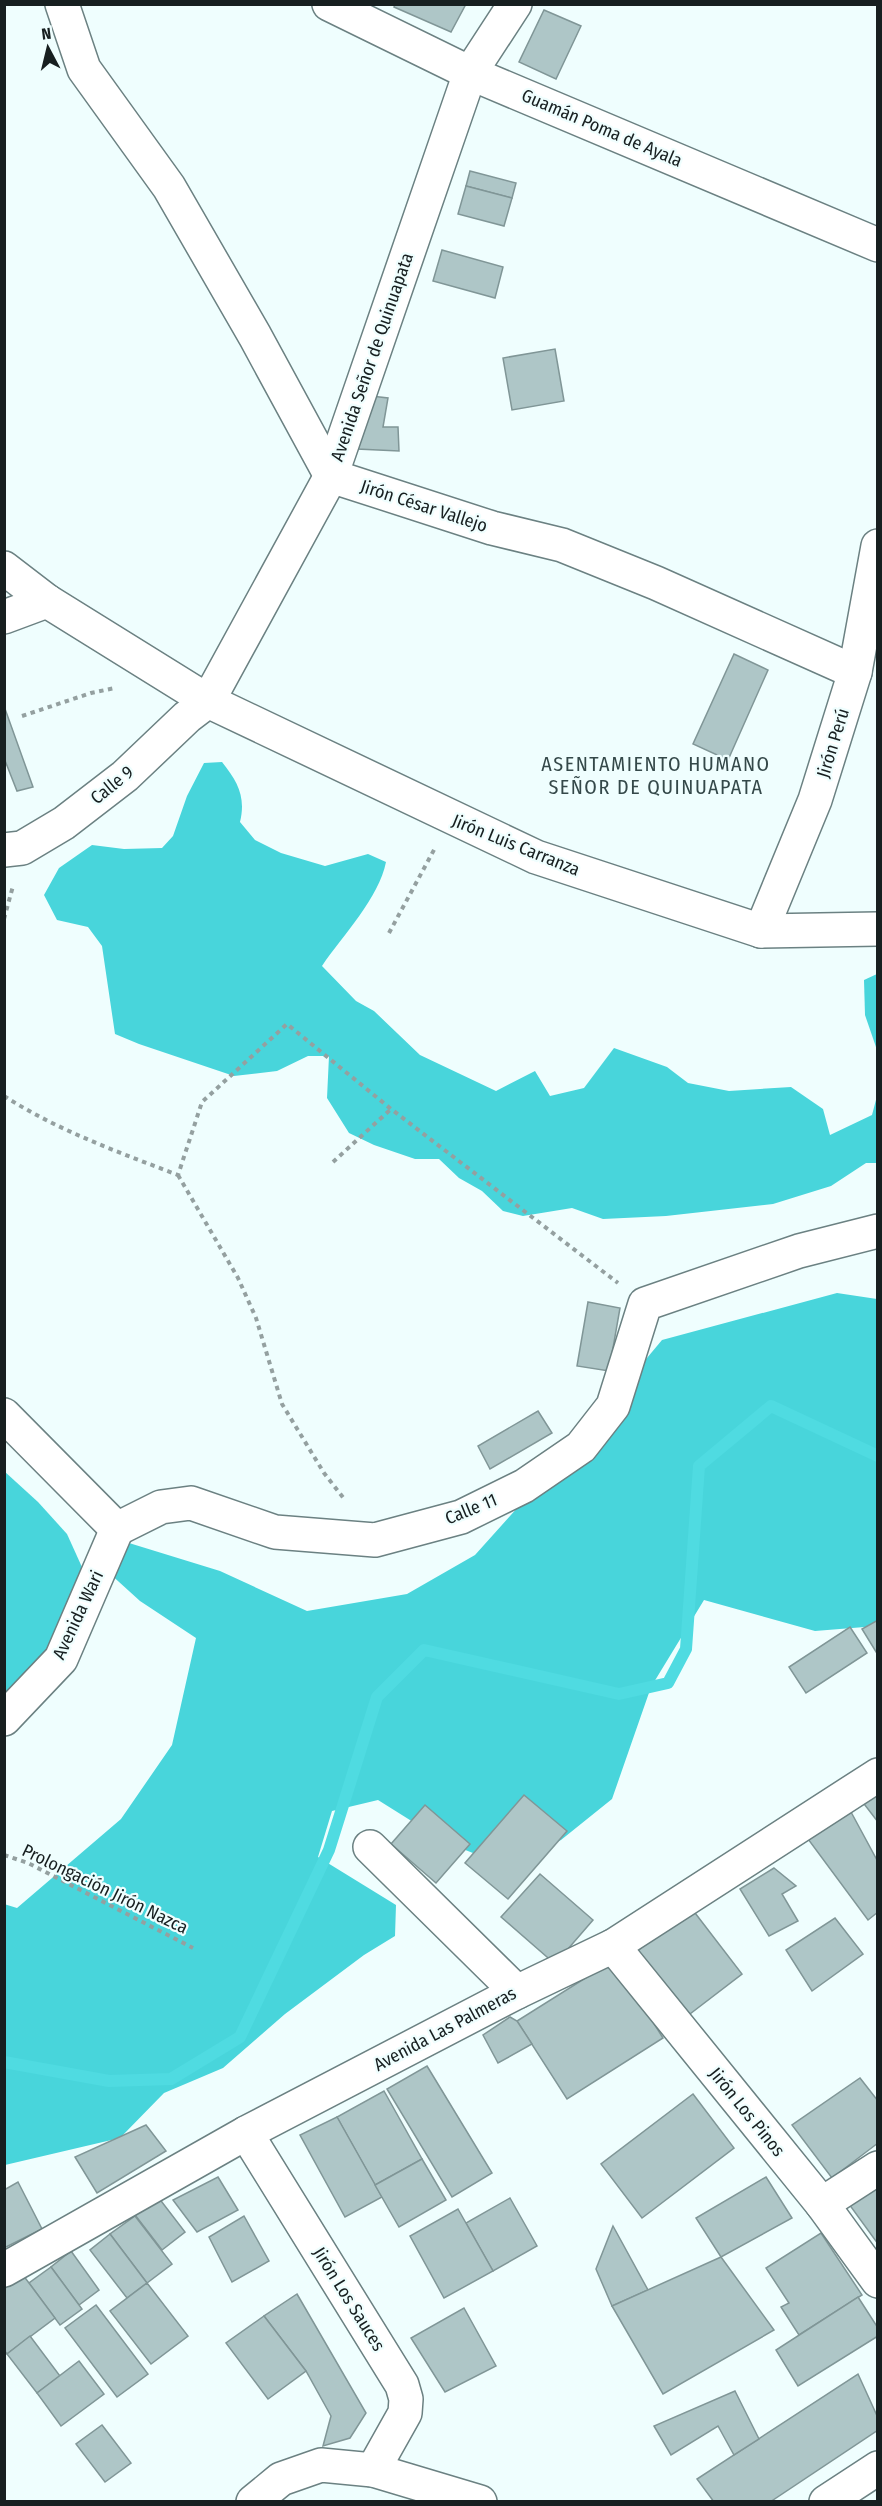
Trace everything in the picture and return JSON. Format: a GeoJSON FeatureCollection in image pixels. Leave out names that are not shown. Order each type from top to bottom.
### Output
{"type":"FeatureCollection","features":[{"type":"Feature","properties":{"kind":"street"},"geometry":{"type":"LineString","coordinates":[[62,4],[84,69],[169,187],[255,336],[331,476]]}},
{"type":"Feature","properties":{"kind":"street","name":"Guamán Poma de Ayala"},"geometry":{"type":"LineString","coordinates":[[329,4],[470,73],[878,245]]}},
{"type":"Feature","properties":{"kind":"street","name":"Avenida Señor de Quinuapata"},"geometry":{"type":"LineString","coordinates":[[208,701],[331,476],[470,73],[516,4]]}},
{"type":"Feature","properties":{"kind":"street","name":"Jirón César Vallejo"},"geometry":{"type":"LineString","coordinates":[[331,476],[492,528],[562,545],[656,583],[855,672]]}},
{"type":"Feature","properties":{"kind":"street","name":"Jirón Perú"},"geometry":{"type":"LineString","coordinates":[[761,931],[815,800],[855,672],[878,546]]}},
{"type":"Feature","properties":{"kind":"street","name":"Jirón Luis Carranza"},"geometry":{"type":"LineString","coordinates":[[4,568],[47,601],[208,701],[536,857],[761,931],[878,929]]}},
{"type":"Feature","properties":{"kind":"street"},"geometry":{"type":"LineString","coordinates":[[4,617],[47,601]]}},
{"type":"Feature","properties":{"kind":"street","name":"Calle 9"},"geometry":{"type":"LineString","coordinates":[[4,850],[22,848],[64,823],[125,776],[187,717],[208,701]]}},
{"type":"Feature","properties":{"kind":"street"},"geometry":{"type":"LineString","coordinates":[[645,1304],[799,1251],[878,1230]]}},
{"type":"Feature","properties":{"kind":"street","name":"Calle 11"},"geometry":{"type":"LineString","coordinates":[[117,1529],[161,1506],[191,1503],[275,1532],[375,1540],[461,1517],[524,1486],[581,1447],[613,1406],[645,1304]]}},
{"type":"Feature","properties":{"kind":"street"},"geometry":{"type":"LineString","coordinates":[[4,1416],[117,1529]]}},
{"type":"Feature","properties":{"kind":"street","name":"Avenida Wari"},"geometry":{"type":"LineString","coordinates":[[4,1719],[61,1659],[117,1529]]}},
{"type":"Feature","properties":{"kind":"street","name":"Avenida Las Palmeras"},"geometry":{"type":"LineString","coordinates":[[4,2270],[246,2133],[517,1992],[613,1946],[878,1775]]}},
{"type":"Feature","properties":{"kind":"street"},"geometry":{"type":"LineString","coordinates":[[370,1847],[517,1992]]}},
{"type":"Feature","properties":{"kind":"street","name":"Jirón Los Pinos"},"geometry":{"type":"LineString","coordinates":[[613,1946],[822,2204],[878,2281]]}},
{"type":"Feature","properties":{"kind":"street","name":"Jirón Los Sauces"},"geometry":{"type":"LineString","coordinates":[[246,2133],[402,2385],[406,2399],[405,2413],[373,2470]]}},
{"type":"Feature","properties":{"kind":"street"},"geometry":{"type":"LineString","coordinates":[[822,2204],[878,2168]]}},
{"type":"Feature","properties":{"kind":"street"},"geometry":{"type":"LineString","coordinates":[[253,2502],[281,2479],[321,2464],[373,2470],[480,2502]]}},
{"type":"Feature","properties":{"kind":"street"},"geometry":{"type":"LineString","coordinates":[[826,2502],[864,2488]]}},
{"type":"Feature","properties":{"kind":"path"},"geometry":{"type":"LineString","coordinates":[[22,716],[91,693],[124,686]]}},
{"type":"Feature","properties":{"kind":"path"},"geometry":{"type":"LineString","coordinates":[[389,933],[451,818]]}},
{"type":"Feature","properties":{"kind":"path"},"geometry":{"type":"LineString","coordinates":[[178,1175],[201,1102],[287,1024],[391,1109],[645,1304]]}},
{"type":"Feature","properties":{"kind":"path"},"geometry":{"type":"LineString","coordinates":[[4,1096],[85,1140],[178,1175],[238,1278],[256,1318],[282,1404],[324,1473],[375,1540]]}},
{"type":"Feature","properties":{"kind":"path"},"geometry":{"type":"LineString","coordinates":[[333,1162],[391,1109]]}},
{"type":"Feature","properties":{"kind":"path","name":"Prolongación Jirón Nazca"},"geometry":{"type":"LineString","coordinates":[[4,1855],[28,1863],[194,1947]]}},
{"type":"Feature","properties":{"kind":"shaded area"},"geometry":{"type":"Polygon","coordinates":[[[222,762],[239,790],[242,805],[240,822],[255,840],[281,853],[325,866],[368,854],[386,862],[382,876],[368,903],[322,966],[356,1001],[374,1011],[420,1055],[496,1091],[535,1071],[550,1096],[584,1088],[614,1048],[667,1067],[688,1083],[729,1091],[791,1087],[823,1109],[830,1135],[872,1115],[877,1096],[877,1163],[866,1163],[831,1186],[773,1204],[666,1216],[603,1219],[572,1208],[523,1216],[503,1211],[482,1191],[459,1178],[439,1159],[415,1159],[374,1145],[349,1133],[327,1098],[329,1056],[308,1056],[277,1071],[234,1076],[115,1034],[102,946],[88,927],[57,920],[44,895],[59,868],[92,845],[124,849],[162,848],[173,836],[187,796],[204,763],[222,762]]]}},
{"type":"Feature","properties":{"kind":"shaded area"},"geometry":{"type":"Polygon","coordinates":[[[877,974],[877,1050],[865,1015],[864,980],[877,974]]]}},
{"type":"Feature","properties":{"kind":"shaded area"},"geometry":{"type":"Polygon","coordinates":[[[837,1293],[877,1299],[877,1626],[815,1631],[704,1600],[651,1687],[612,1799],[561,1840],[506,1866],[445,1842],[378,1800],[332,1811],[318,1857],[396,1905],[395,1936],[364,1955],[285,2014],[223,2068],[164,2093],[120,2138],[5,2165],[4,1904],[17,1908],[121,1819],[172,1745],[196,1638],[140,1601],[97,1562],[129,1543],[220,1571],[307,1611],[407,1594],[475,1555],[581,1437],[662,1340],[837,1293]]]}},
{"type":"Feature","properties":{"kind":"shaded area"},"geometry":{"type":"Polygon","coordinates":[[[4,1471],[38,1502],[67,1534],[86,1576],[54,1647],[4,1700],[4,1471]]]}},
{"type":"Feature","properties":{"kind":"building"},"geometry":{"type":"Polygon","coordinates":[[[395,4],[466,4],[451,32],[394,7],[395,4]]]}},
{"type":"Feature","properties":{"kind":"building"},"geometry":{"type":"Polygon","coordinates":[[[544,10],[581,26],[556,79],[519,62],[544,10]]]}},
{"type":"Feature","properties":{"kind":"building"},"geometry":{"type":"Polygon","coordinates":[[[470,171],[516,183],[512,198],[466,186],[470,171]]]}},
{"type":"Feature","properties":{"kind":"building"},"geometry":{"type":"Polygon","coordinates":[[[466,186],[512,198],[504,226],[458,214],[466,186]]]}},
{"type":"Feature","properties":{"kind":"building"},"geometry":{"type":"Polygon","coordinates":[[[442,250],[503,267],[495,298],[433,281],[442,250]]]}},
{"type":"Feature","properties":{"kind":"building"},"geometry":{"type":"Polygon","coordinates":[[[555,349],[564,401],[512,410],[503,358],[555,349]]]}},
{"type":"Feature","properties":{"kind":"building"},"geometry":{"type":"Polygon","coordinates":[[[371,396],[388,398],[383,427],[398,427],[399,451],[357,449],[371,396]]]}},
{"type":"Feature","properties":{"kind":"building"},"geometry":{"type":"Polygon","coordinates":[[[734,654],[768,670],[728,760],[693,744],[734,654]]]}},
{"type":"Feature","properties":{"kind":"building"},"geometry":{"type":"Polygon","coordinates":[[[4,706],[33,787],[17,791],[4,758],[4,706]]]}},
{"type":"Feature","properties":{"kind":"building"},"geometry":{"type":"Polygon","coordinates":[[[588,1302],[620,1308],[609,1371],[577,1366],[588,1302]]]}},
{"type":"Feature","properties":{"kind":"building"},"geometry":{"type":"Polygon","coordinates":[[[538,1411],[552,1433],[490,1469],[478,1446],[538,1411]]]}},
{"type":"Feature","properties":{"kind":"building"},"geometry":{"type":"Polygon","coordinates":[[[878,1620],[878,1655],[862,1629],[878,1620]]]}},
{"type":"Feature","properties":{"kind":"building"},"geometry":{"type":"Polygon","coordinates":[[[850,1627],[867,1653],[806,1693],[789,1667],[850,1627]]]}},
{"type":"Feature","properties":{"kind":"building"},"geometry":{"type":"Polygon","coordinates":[[[878,1788],[878,1822],[861,1800],[878,1788]]]}},
{"type":"Feature","properties":{"kind":"building"},"geometry":{"type":"Polygon","coordinates":[[[524,1795],[567,1831],[508,1899],[465,1863],[524,1795]]]}},
{"type":"Feature","properties":{"kind":"building"},"geometry":{"type":"Polygon","coordinates":[[[425,1805],[470,1844],[436,1883],[391,1844],[425,1805]]]}},
{"type":"Feature","properties":{"kind":"building"},"geometry":{"type":"Polygon","coordinates":[[[851,1812],[878,1862],[878,1912],[868,1920],[808,1839],[851,1812]]]}},
{"type":"Feature","properties":{"kind":"building"},"geometry":{"type":"Polygon","coordinates":[[[774,1868],[796,1886],[782,1894],[798,1921],[769,1936],[740,1889],[774,1868]]]}},
{"type":"Feature","properties":{"kind":"building"},"geometry":{"type":"Polygon","coordinates":[[[540,1874],[593,1920],[555,1964],[501,1917],[540,1874]]]}},
{"type":"Feature","properties":{"kind":"building"},"geometry":{"type":"Polygon","coordinates":[[[692,1909],[742,1974],[686,2017],[636,1952],[692,1909]]]}},
{"type":"Feature","properties":{"kind":"building"},"geometry":{"type":"Polygon","coordinates":[[[835,1918],[863,1954],[812,1991],[786,1950],[835,1918]]]}},
{"type":"Feature","properties":{"kind":"building"},"geometry":{"type":"Polygon","coordinates":[[[614,1960],[663,2038],[567,2099],[517,2021],[614,1960]]]}},
{"type":"Feature","properties":{"kind":"building"},"geometry":{"type":"Polygon","coordinates":[[[510,2017],[517,2021],[532,2044],[498,2063],[483,2035],[510,2017]]]}},
{"type":"Feature","properties":{"kind":"building"},"geometry":{"type":"Polygon","coordinates":[[[427,2066],[492,2173],[452,2197],[387,2089],[427,2066]]]}},
{"type":"Feature","properties":{"kind":"building"},"geometry":{"type":"Polygon","coordinates":[[[860,2078],[878,2101],[878,2143],[832,2178],[792,2125],[860,2078]]]}},
{"type":"Feature","properties":{"kind":"building"},"geometry":{"type":"Polygon","coordinates":[[[384,2091],[422,2159],[375,2185],[337,2117],[384,2091]]]}},
{"type":"Feature","properties":{"kind":"building"},"geometry":{"type":"Polygon","coordinates":[[[693,2094],[734,2148],[642,2218],[601,2164],[693,2094]]]}},
{"type":"Feature","properties":{"kind":"building"},"geometry":{"type":"Polygon","coordinates":[[[337,2117],[382,2197],[345,2217],[300,2135],[337,2117]]]}},
{"type":"Feature","properties":{"kind":"building"},"geometry":{"type":"Polygon","coordinates":[[[146,2125],[166,2151],[97,2193],[75,2157],[146,2125]]]}},
{"type":"Feature","properties":{"kind":"building"},"geometry":{"type":"Polygon","coordinates":[[[422,2159],[446,2200],[399,2227],[375,2185],[422,2159]]]}},
{"type":"Feature","properties":{"kind":"building"},"geometry":{"type":"Polygon","coordinates":[[[218,2177],[238,2210],[197,2232],[173,2200],[218,2177]]]}},
{"type":"Feature","properties":{"kind":"building"},"geometry":{"type":"Polygon","coordinates":[[[766,2177],[792,2218],[721,2257],[696,2218],[766,2177]]]}},
{"type":"Feature","properties":{"kind":"building"},"geometry":{"type":"Polygon","coordinates":[[[878,2177],[878,2244],[846,2200],[878,2177]]]}},
{"type":"Feature","properties":{"kind":"building"},"geometry":{"type":"Polygon","coordinates":[[[18,2182],[42,2229],[4,2248],[4,2190],[18,2182]]]}},
{"type":"Feature","properties":{"kind":"building"},"geometry":{"type":"Polygon","coordinates":[[[155,2193],[185,2232],[162,2250],[132,2211],[155,2193]]]}},
{"type":"Feature","properties":{"kind":"building"},"geometry":{"type":"Polygon","coordinates":[[[510,2198],[537,2246],[493,2271],[466,2223],[510,2198]]]}},
{"type":"Feature","properties":{"kind":"building"},"geometry":{"type":"Polygon","coordinates":[[[458,2209],[493,2271],[444,2298],[410,2236],[458,2209]]]}},
{"type":"Feature","properties":{"kind":"building"},"geometry":{"type":"Polygon","coordinates":[[[135,2216],[172,2264],[147,2283],[110,2234],[135,2216]]]}},
{"type":"Feature","properties":{"kind":"building"},"geometry":{"type":"Polygon","coordinates":[[[244,2216],[269,2261],[232,2282],[209,2237],[244,2216]]]}},
{"type":"Feature","properties":{"kind":"building"},"geometry":{"type":"Polygon","coordinates":[[[613,2226],[648,2290],[612,2306],[596,2269],[613,2226]]]}},
{"type":"Feature","properties":{"kind":"building"},"geometry":{"type":"Polygon","coordinates":[[[821,2233],[862,2295],[799,2335],[781,2307],[789,2303],[766,2268],[821,2233]]]}},
{"type":"Feature","properties":{"kind":"building"},"geometry":{"type":"Polygon","coordinates":[[[110,2234],[147,2283],[127,2298],[90,2250],[110,2234]]]}},
{"type":"Feature","properties":{"kind":"building"},"geometry":{"type":"Polygon","coordinates":[[[71,2251],[99,2290],[79,2305],[51,2267],[71,2251]]]}},
{"type":"Feature","properties":{"kind":"building"},"geometry":{"type":"Polygon","coordinates":[[[721,2257],[774,2330],[663,2394],[612,2306],[721,2257]]]}},
{"type":"Feature","properties":{"kind":"building"},"geometry":{"type":"Polygon","coordinates":[[[51,2267],[82,2309],[60,2325],[29,2283],[51,2267]]]}},
{"type":"Feature","properties":{"kind":"building"},"geometry":{"type":"Polygon","coordinates":[[[23,2275],[55,2318],[7,2354],[4,2350],[4,2289],[23,2275]]]}},
{"type":"Feature","properties":{"kind":"building"},"geometry":{"type":"Polygon","coordinates":[[[147,2283],[188,2336],[151,2364],[110,2311],[147,2283]]]}},
{"type":"Feature","properties":{"kind":"building"},"geometry":{"type":"Polygon","coordinates":[[[297,2294],[366,2413],[350,2438],[323,2446],[331,2416],[306,2371],[264,2316],[297,2294]]]}},
{"type":"Feature","properties":{"kind":"building"},"geometry":{"type":"Polygon","coordinates":[[[858,2297],[878,2328],[878,2336],[798,2386],[776,2350],[858,2297]]]}},
{"type":"Feature","properties":{"kind":"building"},"geometry":{"type":"Polygon","coordinates":[[[96,2305],[148,2374],[117,2397],[65,2328],[96,2305]]]}},
{"type":"Feature","properties":{"kind":"building"},"geometry":{"type":"Polygon","coordinates":[[[464,2308],[496,2366],[445,2392],[411,2338],[464,2308]]]}},
{"type":"Feature","properties":{"kind":"building"},"geometry":{"type":"Polygon","coordinates":[[[264,2316],[306,2371],[268,2399],[226,2343],[264,2316]]]}},
{"type":"Feature","properties":{"kind":"building"},"geometry":{"type":"Polygon","coordinates":[[[30,2336],[60,2376],[37,2393],[7,2354],[30,2336]]]}},
{"type":"Feature","properties":{"kind":"building"},"geometry":{"type":"Polygon","coordinates":[[[79,2361],[104,2394],[61,2426],[37,2393],[79,2361]]]}},
{"type":"Feature","properties":{"kind":"building"},"geometry":{"type":"Polygon","coordinates":[[[858,2374],[878,2418],[878,2430],[770,2502],[714,2502],[697,2479],[858,2374]]]}},
{"type":"Feature","properties":{"kind":"building"},"geometry":{"type":"Polygon","coordinates":[[[735,2391],[759,2439],[734,2455],[718,2426],[671,2455],[654,2426],[735,2391]]]}},
{"type":"Feature","properties":{"kind":"building"},"geometry":{"type":"Polygon","coordinates":[[[102,2425],[131,2463],[105,2482],[76,2444],[102,2425]]]}},
{"type":"Feature","properties":{"kind":"waterway"},"geometry":{"type":"LineString","coordinates":[[4,2062],[109,2081],[171,2079],[240,2037],[329,1850],[377,1697],[424,1650],[619,1694],[668,1683],[686,1649],[699,1466],[771,1406],[878,1456]]}},
{"type":"Feature","properties":{"kind":"district","name":"ASENTAMIENTO HUMANO SEÑOR DE QUINUAPATA"},"geometry":{"type":"Point","coordinates":[656,776]}}]}
